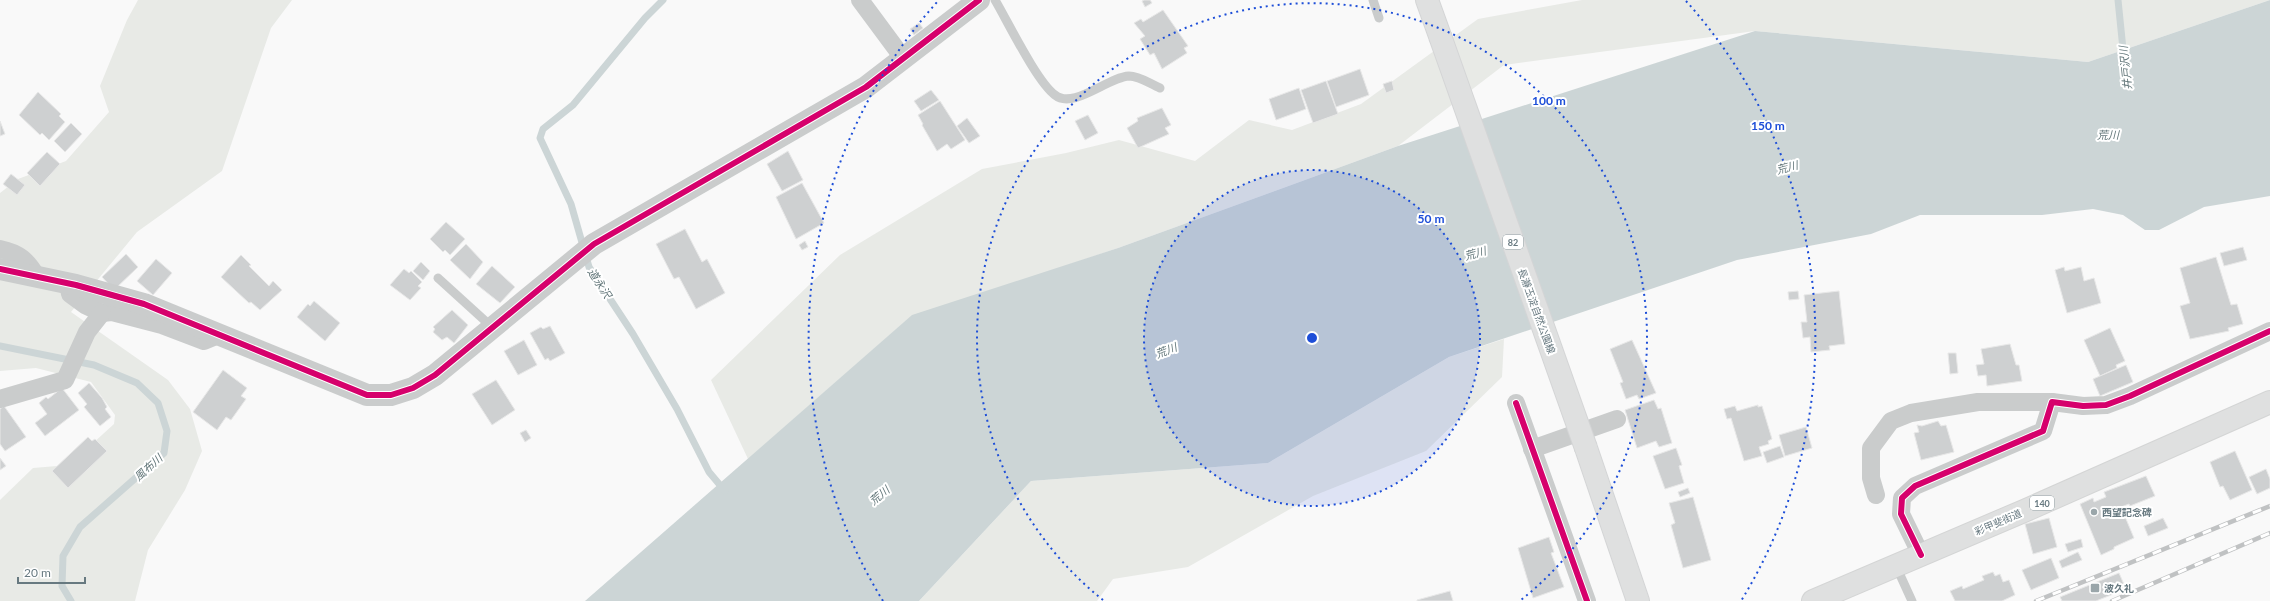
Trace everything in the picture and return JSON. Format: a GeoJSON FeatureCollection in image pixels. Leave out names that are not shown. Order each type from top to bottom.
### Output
{"type":"FeatureCollection","features":[{"type":"Feature","properties":{"kind":"main road","name":"長瀞玉淀自然公園線"},"geometry":{"type":"LineString","coordinates":[[1427,0],[1586,448],[1638,601]]}},
{"type":"Feature","properties":{"kind":"main road","name":"彩甲斐街道"},"geometry":{"type":"LineString","coordinates":[[1813,601],[2024,511],[2270,402]]}},
{"type":"Feature","properties":{"kind":"street"},"geometry":{"type":"LineString","coordinates":[[860,0],[903,58]]}},
{"type":"Feature","properties":{"kind":"street"},"geometry":{"type":"LineString","coordinates":[[0,269],[68,283],[144,304],[221,334],[367,395],[391,395],[413,388],[449,365],[594,244],[866,87],[979,0]]}},
{"type":"Feature","properties":{"kind":"street"},"geometry":{"type":"LineString","coordinates":[[0,249],[14,252],[28,262],[37,277]]}},
{"type":"Feature","properties":{"kind":"street"},"geometry":{"type":"LineString","coordinates":[[68,283],[70,294],[85,305],[102,313],[112,312],[162,325],[204,341],[221,334]]}},
{"type":"Feature","properties":{"kind":"street"},"geometry":{"type":"LineString","coordinates":[[0,399],[65,380],[87,332],[102,313]]}},
{"type":"Feature","properties":{"kind":"street"},"geometry":{"type":"LineString","coordinates":[[1876,495],[1870,478],[1871,448],[1891,421],[1911,413],[1978,402],[2052,402],[2083,406],[2106,405],[2138,393],[2270,331]]}},
{"type":"Feature","properties":{"kind":"street"},"geometry":{"type":"LineString","coordinates":[[1921,555],[1901,514],[1902,498],[1915,486],[2043,431],[2052,402]]}},
{"type":"Feature","properties":{"kind":"street"},"geometry":{"type":"LineString","coordinates":[[1516,403],[1587,601]]}},
{"type":"Feature","properties":{"kind":"street"},"geometry":{"type":"LineString","coordinates":[[1532,449],[1617,419]]}},
{"type":"Feature","properties":{"kind":"lane"},"geometry":{"type":"LineString","coordinates":[[995,0],[1038,73],[1054,95],[1060,98],[1080,96],[1128,76],[1139,78],[1160,88]]}},
{"type":"Feature","properties":{"kind":"lane"},"geometry":{"type":"LineString","coordinates":[[1373,0],[1379,18]]}},
{"type":"Feature","properties":{"kind":"lane"},"geometry":{"type":"LineString","coordinates":[[438,278],[494,328]]}},
{"type":"Feature","properties":{"kind":"lane"},"geometry":{"type":"LineString","coordinates":[[1896,566],[1912,601]]}},
{"type":"Feature","properties":{"kind":"shaded area"},"geometry":{"type":"Polygon","coordinates":[[[138,0],[292,0],[271,28],[222,171],[137,232],[71,312],[168,380],[190,409],[202,451],[185,490],[148,550],[135,601],[0,601],[0,500],[33,468],[69,465],[114,424],[115,415],[91,382],[36,368],[0,371],[0,269],[11,257],[0,242],[0,193],[18,179],[66,161],[109,112],[100,86],[127,20],[138,0]]]}},
{"type":"Feature","properties":{"kind":"shaded area"},"geometry":{"type":"Polygon","coordinates":[[[1582,0],[2270,0],[2088,62],[1755,31],[1504,65],[1398,146],[1118,248],[908,319],[748,459],[711,380],[840,255],[982,169],[1066,153],[1119,140],[1195,161],[1249,120],[1292,130],[1361,104],[1478,19],[1582,0]]]}},
{"type":"Feature","properties":{"kind":"shaded area"},"geometry":{"type":"Polygon","coordinates":[[[1504,339],[1502,377],[1426,451],[1313,496],[1188,567],[1113,579],[1097,601],[919,601],[1031,481],[1268,463],[1449,357],[1504,339]]]}},
{"type":"Feature","properties":{"kind":"water","name":"荒川"},"geometry":{"type":"Polygon","coordinates":[[[2270,0],[2270,196],[2204,207],[2159,230],[2145,230],[2123,215],[2093,209],[2042,215],[1920,215],[1871,234],[1737,260],[1449,357],[1268,463],[1031,481],[919,601],[585,601],[912,315],[1118,248],[1398,146],[1755,31],[2088,62],[2270,0]]]}},
{"type":"Feature","properties":{"kind":"building"},"geometry":{"type":"Polygon","coordinates":[[[1150,0],[1152,3],[1145,7],[1142,1],[1150,0]]]}},
{"type":"Feature","properties":{"kind":"building"},"geometry":{"type":"Polygon","coordinates":[[[1163,10],[1188,46],[1184,48],[1187,53],[1162,69],[1154,53],[1150,55],[1140,39],[1145,36],[1134,23],[1141,19],[1143,22],[1163,10]]]}},
{"type":"Feature","properties":{"kind":"building"},"geometry":{"type":"Polygon","coordinates":[[[919,23],[923,28],[914,35],[910,29],[919,23]]]}},
{"type":"Feature","properties":{"kind":"building"},"geometry":{"type":"Polygon","coordinates":[[[1360,69],[1369,95],[1336,107],[1327,81],[1360,69]]]}},
{"type":"Feature","properties":{"kind":"building"},"geometry":{"type":"Polygon","coordinates":[[[1326,81],[1338,114],[1313,123],[1301,90],[1326,81]]]}},
{"type":"Feature","properties":{"kind":"building"},"geometry":{"type":"Polygon","coordinates":[[[1392,81],[1394,90],[1386,93],[1383,84],[1392,81]]]}},
{"type":"Feature","properties":{"kind":"building"},"geometry":{"type":"Polygon","coordinates":[[[1299,88],[1306,109],[1276,120],[1269,99],[1299,88]]]}},
{"type":"Feature","properties":{"kind":"building"},"geometry":{"type":"Polygon","coordinates":[[[931,90],[939,100],[921,111],[914,101],[931,90]]]}},
{"type":"Feature","properties":{"kind":"building"},"geometry":{"type":"Polygon","coordinates":[[[38,92],[61,114],[59,116],[65,122],[49,140],[42,133],[40,135],[19,115],[38,92]]]}},
{"type":"Feature","properties":{"kind":"building"},"geometry":{"type":"Polygon","coordinates":[[[940,101],[965,140],[951,149],[947,144],[937,151],[918,115],[940,101]]]}},
{"type":"Feature","properties":{"kind":"building"},"geometry":{"type":"Polygon","coordinates":[[[1162,108],[1171,125],[1165,128],[1169,134],[1138,148],[1127,128],[1138,121],[1137,118],[1162,108]]]}},
{"type":"Feature","properties":{"kind":"building"},"geometry":{"type":"Polygon","coordinates":[[[1088,115],[1098,133],[1085,140],[1075,121],[1088,115]]]}},
{"type":"Feature","properties":{"kind":"building"},"geometry":{"type":"Polygon","coordinates":[[[967,118],[980,136],[969,143],[957,126],[967,118]]]}},
{"type":"Feature","properties":{"kind":"building"},"geometry":{"type":"Polygon","coordinates":[[[0,121],[5,134],[0,136],[0,121]]]}},
{"type":"Feature","properties":{"kind":"building"},"geometry":{"type":"Polygon","coordinates":[[[71,123],[82,134],[65,152],[54,141],[71,123]]]}},
{"type":"Feature","properties":{"kind":"building"},"geometry":{"type":"Polygon","coordinates":[[[788,151],[803,180],[782,191],[767,164],[788,151]]]}},
{"type":"Feature","properties":{"kind":"building"},"geometry":{"type":"Polygon","coordinates":[[[47,152],[60,164],[40,186],[27,173],[47,152]]]}},
{"type":"Feature","properties":{"kind":"building"},"geometry":{"type":"Polygon","coordinates":[[[11,174],[25,185],[17,195],[3,184],[11,174]]]}},
{"type":"Feature","properties":{"kind":"building"},"geometry":{"type":"Polygon","coordinates":[[[802,183],[824,223],[796,239],[776,197],[802,183]]]}},
{"type":"Feature","properties":{"kind":"building"},"geometry":{"type":"Polygon","coordinates":[[[446,222],[465,239],[450,255],[445,250],[443,252],[430,239],[446,222]]]}},
{"type":"Feature","properties":{"kind":"building"},"geometry":{"type":"Polygon","coordinates":[[[685,229],[702,262],[707,259],[725,293],[696,309],[679,277],[674,279],[656,244],[685,229]]]}},
{"type":"Feature","properties":{"kind":"building"},"geometry":{"type":"Polygon","coordinates":[[[805,241],[808,247],[802,250],[799,245],[805,241]]]}},
{"type":"Feature","properties":{"kind":"building"},"geometry":{"type":"Polygon","coordinates":[[[466,244],[483,262],[470,279],[450,260],[466,244]]]}},
{"type":"Feature","properties":{"kind":"building"},"geometry":{"type":"Polygon","coordinates":[[[2243,247],[2247,260],[2224,266],[2220,253],[2243,247]]]}},
{"type":"Feature","properties":{"kind":"building"},"geometry":{"type":"Polygon","coordinates":[[[126,254],[138,267],[114,290],[102,277],[126,254]]]}},
{"type":"Feature","properties":{"kind":"building"},"geometry":{"type":"Polygon","coordinates":[[[241,255],[251,265],[249,266],[269,286],[273,281],[282,290],[260,310],[251,302],[249,303],[221,277],[241,255]]]}},
{"type":"Feature","properties":{"kind":"building"},"geometry":{"type":"Polygon","coordinates":[[[2216,257],[2231,305],[2237,304],[2243,324],[2228,328],[2229,331],[2190,339],[2180,306],[2190,303],[2180,268],[2216,257]]]}},
{"type":"Feature","properties":{"kind":"building"},"geometry":{"type":"Polygon","coordinates":[[[156,259],[172,273],[153,295],[137,281],[156,259]]]}},
{"type":"Feature","properties":{"kind":"building"},"geometry":{"type":"Polygon","coordinates":[[[421,262],[430,271],[423,280],[413,271],[421,262]]]}},
{"type":"Feature","properties":{"kind":"building"},"geometry":{"type":"Polygon","coordinates":[[[492,266],[515,287],[500,303],[476,284],[492,266]]]}},
{"type":"Feature","properties":{"kind":"building"},"geometry":{"type":"Polygon","coordinates":[[[2064,267],[2065,271],[2081,267],[2084,281],[2094,278],[2101,303],[2067,313],[2055,270],[2064,267]]]}},
{"type":"Feature","properties":{"kind":"building"},"geometry":{"type":"Polygon","coordinates":[[[404,269],[409,273],[411,271],[422,282],[418,286],[421,288],[410,300],[390,285],[404,269]]]}},
{"type":"Feature","properties":{"kind":"building"},"geometry":{"type":"Polygon","coordinates":[[[1798,291],[1799,299],[1789,300],[1788,292],[1798,291]]]}},
{"type":"Feature","properties":{"kind":"building"},"geometry":{"type":"Polygon","coordinates":[[[1839,291],[1845,344],[1829,346],[1830,350],[1811,352],[1810,337],[1803,338],[1801,322],[1807,322],[1804,295],[1839,291]]]}},
{"type":"Feature","properties":{"kind":"building"},"geometry":{"type":"Polygon","coordinates":[[[314,301],[340,323],[325,341],[297,317],[308,304],[310,306],[314,301]]]}},
{"type":"Feature","properties":{"kind":"building"},"geometry":{"type":"Polygon","coordinates":[[[452,310],[468,325],[454,343],[447,337],[442,340],[433,332],[435,329],[433,327],[452,310]]]}},
{"type":"Feature","properties":{"kind":"building"},"geometry":{"type":"Polygon","coordinates":[[[550,326],[565,353],[550,361],[548,358],[545,360],[530,333],[541,327],[543,329],[550,326]]]}},
{"type":"Feature","properties":{"kind":"building"},"geometry":{"type":"Polygon","coordinates":[[[2110,328],[2125,361],[2116,365],[2117,368],[2100,376],[2084,340],[2110,328]]]}},
{"type":"Feature","properties":{"kind":"building"},"geometry":{"type":"Polygon","coordinates":[[[524,340],[537,365],[518,375],[504,351],[524,340]]]}},
{"type":"Feature","properties":{"kind":"building"},"geometry":{"type":"Polygon","coordinates":[[[1632,340],[1656,393],[1639,399],[1637,395],[1626,399],[1620,383],[1623,382],[1610,349],[1632,340]]]}},
{"type":"Feature","properties":{"kind":"building"},"geometry":{"type":"Polygon","coordinates":[[[2010,344],[2016,365],[2019,365],[2022,381],[1987,386],[1986,375],[1978,376],[1976,365],[1984,364],[1981,349],[2010,344]]]}},
{"type":"Feature","properties":{"kind":"building"},"geometry":{"type":"Polygon","coordinates":[[[1948,353],[1956,353],[1958,373],[1950,374],[1948,353]]]}},
{"type":"Feature","properties":{"kind":"building"},"geometry":{"type":"Polygon","coordinates":[[[2126,365],[2133,382],[2100,396],[2093,379],[2126,365]]]}},
{"type":"Feature","properties":{"kind":"building"},"geometry":{"type":"Polygon","coordinates":[[[223,370],[247,388],[241,396],[246,399],[231,420],[226,417],[217,430],[193,412],[223,370]]]}},
{"type":"Feature","properties":{"kind":"building"},"geometry":{"type":"Polygon","coordinates":[[[496,380],[515,410],[492,425],[472,394],[496,380]]]}},
{"type":"Feature","properties":{"kind":"building"},"geometry":{"type":"Polygon","coordinates":[[[89,383],[102,398],[107,407],[105,409],[111,417],[100,426],[84,407],[87,404],[78,393],[89,383]]]}},
{"type":"Feature","properties":{"kind":"building"},"geometry":{"type":"Polygon","coordinates":[[[62,388],[79,410],[45,436],[35,423],[47,414],[39,403],[46,397],[48,399],[62,388]]]}},
{"type":"Feature","properties":{"kind":"building"},"geometry":{"type":"Polygon","coordinates":[[[1654,400],[1658,409],[1661,408],[1672,443],[1659,447],[1656,441],[1637,448],[1625,410],[1654,400]]]}},
{"type":"Feature","properties":{"kind":"building"},"geometry":{"type":"Polygon","coordinates":[[[1758,405],[1758,407],[1762,406],[1772,439],[1768,441],[1769,444],[1759,447],[1762,456],[1744,461],[1731,418],[1727,419],[1724,409],[1735,406],[1737,411],[1758,405]]]}},
{"type":"Feature","properties":{"kind":"building"},"geometry":{"type":"Polygon","coordinates":[[[4,406],[26,437],[5,451],[0,444],[0,409],[4,406]]]}},
{"type":"Feature","properties":{"kind":"building"},"geometry":{"type":"Polygon","coordinates":[[[1938,421],[1941,426],[1946,425],[1954,452],[1921,460],[1914,433],[1919,432],[1917,425],[1922,426],[1938,421]]]}},
{"type":"Feature","properties":{"kind":"building"},"geometry":{"type":"Polygon","coordinates":[[[1806,427],[1812,448],[1785,456],[1779,435],[1806,427]]]}},
{"type":"Feature","properties":{"kind":"building"},"geometry":{"type":"Polygon","coordinates":[[[526,430],[531,438],[525,442],[520,433],[526,430]]]}},
{"type":"Feature","properties":{"kind":"building"},"geometry":{"type":"Polygon","coordinates":[[[88,437],[92,441],[95,439],[107,451],[68,488],[52,471],[88,437]]]}},
{"type":"Feature","properties":{"kind":"building"},"geometry":{"type":"Polygon","coordinates":[[[1780,446],[1784,457],[1767,463],[1763,452],[1780,446]]]}},
{"type":"Feature","properties":{"kind":"building"},"geometry":{"type":"Polygon","coordinates":[[[1676,448],[1682,465],[1679,466],[1684,483],[1665,489],[1653,456],[1676,448]]]}},
{"type":"Feature","properties":{"kind":"building"},"geometry":{"type":"Polygon","coordinates":[[[2235,451],[2252,490],[2230,500],[2223,486],[2220,487],[2210,462],[2235,451]]]}},
{"type":"Feature","properties":{"kind":"building"},"geometry":{"type":"Polygon","coordinates":[[[0,458],[6,466],[0,470],[0,458]]]}},
{"type":"Feature","properties":{"kind":"building"},"geometry":{"type":"Polygon","coordinates":[[[2266,469],[2270,479],[2270,488],[2257,494],[2249,477],[2266,469]]]}},
{"type":"Feature","properties":{"kind":"building"},"geometry":{"type":"Polygon","coordinates":[[[2146,476],[2155,496],[2130,506],[2129,504],[2121,507],[2134,538],[2101,555],[2080,504],[2093,498],[2094,502],[2106,497],[2104,492],[2146,476]]]}},
{"type":"Feature","properties":{"kind":"building"},"geometry":{"type":"Polygon","coordinates":[[[1688,488],[1690,493],[1680,497],[1678,492],[1688,488]]]}},
{"type":"Feature","properties":{"kind":"building"},"geometry":{"type":"Polygon","coordinates":[[[1693,497],[1711,560],[1683,568],[1671,525],[1675,523],[1669,503],[1693,497]]]}},
{"type":"Feature","properties":{"kind":"building"},"geometry":{"type":"Polygon","coordinates":[[[2049,518],[2057,547],[2033,554],[2025,524],[2049,518]]]}},
{"type":"Feature","properties":{"kind":"building"},"geometry":{"type":"Polygon","coordinates":[[[2163,518],[2168,528],[2148,536],[2144,526],[2163,518]]]}},
{"type":"Feature","properties":{"kind":"building"},"geometry":{"type":"Polygon","coordinates":[[[1549,537],[1554,552],[1551,553],[1564,587],[1533,598],[1518,548],[1549,537]]]}},
{"type":"Feature","properties":{"kind":"building"},"geometry":{"type":"Polygon","coordinates":[[[2081,539],[2083,547],[2068,552],[2065,544],[2081,539]]]}},
{"type":"Feature","properties":{"kind":"building"},"geometry":{"type":"Polygon","coordinates":[[[2078,552],[2082,560],[2062,568],[2059,561],[2078,552]]]}},
{"type":"Feature","properties":{"kind":"building"},"geometry":{"type":"Polygon","coordinates":[[[2051,558],[2059,578],[2031,590],[2022,570],[2051,558]]]}},
{"type":"Feature","properties":{"kind":"building"},"geometry":{"type":"Polygon","coordinates":[[[1993,572],[1995,576],[2000,574],[2003,582],[2009,580],[2015,595],[2002,601],[1955,601],[1950,591],[1962,586],[1963,589],[1984,580],[1982,576],[1993,572]]]}},
{"type":"Feature","properties":{"kind":"building"},"geometry":{"type":"Polygon","coordinates":[[[2119,573],[2126,589],[2096,601],[2062,601],[2060,597],[2119,573]]]}},
{"type":"Feature","properties":{"kind":"building"},"geometry":{"type":"Polygon","coordinates":[[[1450,591],[1453,601],[1417,601],[1417,600],[1450,591]]]}},
{"type":"Feature","properties":{"kind":"waterway","name":"道永沢"},"geometry":{"type":"LineString","coordinates":[[663,0],[645,18],[573,105],[543,129],[540,138],[571,204],[589,267],[633,334],[677,409],[709,472],[725,491]]}},
{"type":"Feature","properties":{"kind":"waterway","name":"井戸沢川"},"geometry":{"type":"LineString","coordinates":[[2118,0],[2124,59]]}},
{"type":"Feature","properties":{"kind":"waterway","name":"風布川"},"geometry":{"type":"LineString","coordinates":[[0,346],[94,365],[137,383],[158,403],[167,431],[164,453],[80,527],[63,556],[62,586],[71,601]]}},
{"type":"Feature","properties":{"kind":"railway"},"geometry":{"type":"LineString","coordinates":[[2036,601],[2270,506]]}},
{"type":"Feature","properties":{"kind":"railway"},"geometry":{"type":"LineString","coordinates":[[2112,601],[2270,533]]}},
{"type":"Feature","properties":{"kind":"cycle path"},"geometry":{"type":"LineString","coordinates":[[0,269],[76,285],[144,304],[367,395],[391,395],[413,388],[435,375],[594,244],[866,87],[979,0]]}},
{"type":"Feature","properties":{"kind":"cycle path"},"geometry":{"type":"LineString","coordinates":[[1921,555],[1901,514],[1902,498],[1915,486],[2043,431],[2052,402],[2083,406],[2106,405],[2130,396],[2270,331]]}},
{"type":"Feature","properties":{"kind":"cycle path"},"geometry":{"type":"LineString","coordinates":[[1516,403],[1587,601]]}},
{"type":"Feature","properties":{"kind":"place","name":"西望記念碑"},"geometry":{"type":"Point","coordinates":[2094,512]}},
{"type":"Feature","properties":{"kind":"place","name":"波久礼"},"geometry":{"type":"Point","coordinates":[2095,588]}}]}
